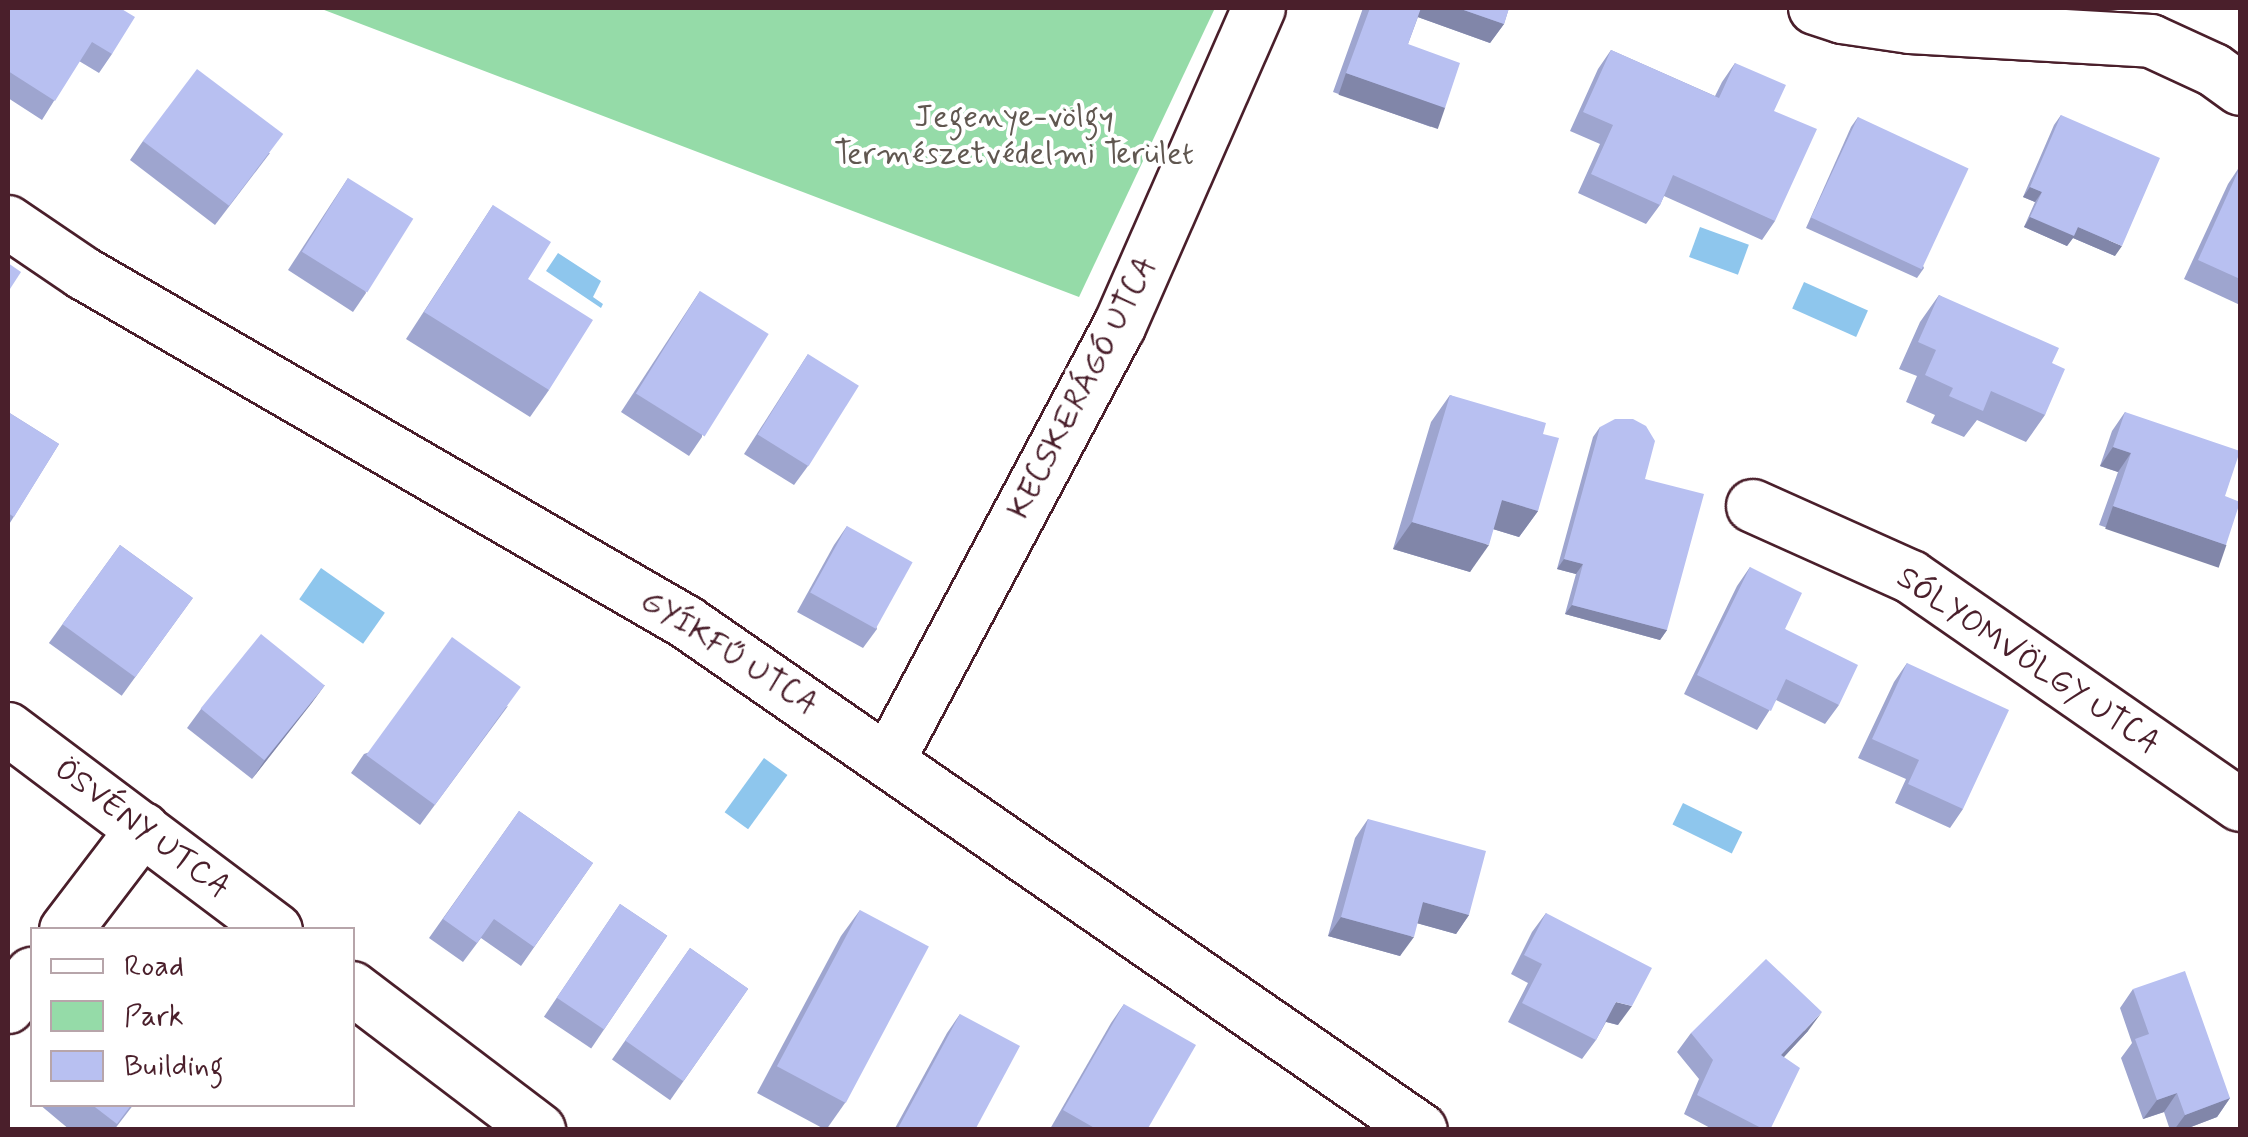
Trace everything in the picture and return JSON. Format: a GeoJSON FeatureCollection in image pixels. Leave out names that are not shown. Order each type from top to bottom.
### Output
{"type":"FeatureCollection","features":[{"type":"Feature","properties":{"kind":"street","name":"KECSKERÁGÓ UTCA"},"geometry":{"type":"LineString","coordinates":[[888,758],[1120,328],[1260,8]]}},
{"type":"Feature","properties":{"kind":"street"},"geometry":{"type":"LineString","coordinates":[[1816,8],[1842,17],[1910,27],[2151,40],[2214,70],[2240,90]]}},
{"type":"Feature","properties":{"kind":"street","name":"GYÍKFŰ UTCA"},"geometry":{"type":"LineString","coordinates":[[8,222],[83,273],[686,622],[1421,1130]]}},
{"type":"Feature","properties":{"kind":"street","name":"SÓLYOMVÖLGY UTCA"},"geometry":{"type":"LineString","coordinates":[[1753,506],[1911,577],[2240,805]]}},
{"type":"Feature","properties":{"kind":"street","name":"ÖSVÉNY UTCA"},"geometry":{"type":"LineString","coordinates":[[8,729],[272,927]]}},
{"type":"Feature","properties":{"kind":"street"},"geometry":{"type":"LineString","coordinates":[[68,927],[143,829]]}},
{"type":"Feature","properties":{"kind":"street"},"geometry":{"type":"LineString","coordinates":[[8,1006],[30,977]]}},
{"type":"Feature","properties":{"kind":"street"},"geometry":{"type":"LineString","coordinates":[[355,990],[540,1130]]}},
{"type":"Feature","properties":{"kind":"green space","name":"Jegenye-völgy Természetvédelmi Terület"},"geometry":{"type":"Polygon","coordinates":[[[319,8],[1215,8],[1079,297],[319,8]]]}},
{"type":"Feature","properties":{"kind":"water"},"geometry":{"type":"Polygon","coordinates":[[[1700,227],[1749,245],[1738,275],[1689,257],[1700,227]]]}},
{"type":"Feature","properties":{"kind":"water"},"geometry":{"type":"Polygon","coordinates":[[[558,253],[601,281],[593,297],[603,304],[601,308],[546,271],[558,253]]]}},
{"type":"Feature","properties":{"kind":"water"},"geometry":{"type":"Polygon","coordinates":[[[1804,282],[1868,310],[1856,337],[1792,308],[1804,282]]]}},
{"type":"Feature","properties":{"kind":"water"},"geometry":{"type":"Polygon","coordinates":[[[321,568],[385,613],[363,644],[299,599],[321,568]]]}},
{"type":"Feature","properties":{"kind":"water"},"geometry":{"type":"Polygon","coordinates":[[[764,758],[787,775],[748,829],[725,812],[764,758]]]}},
{"type":"Feature","properties":{"kind":"water"},"geometry":{"type":"Polygon","coordinates":[[[1683,803],[1742,832],[1732,854],[1672,825],[1683,803]]]}},
{"type":"Feature","properties":{"kind":"building"},"geometry":{"type":"Polygon","coordinates":[[[8,8],[120,8],[135,17],[112,54],[92,42],[55,101],[8,71],[8,8]]]}},
{"type":"Feature","properties":{"kind":"building"},"geometry":{"type":"Polygon","coordinates":[[[1370,8],[1421,8],[1408,44],[1460,63],[1445,108],[1346,73],[1370,8]]]}},
{"type":"Feature","properties":{"kind":"building"},"geometry":{"type":"Polygon","coordinates":[[[1458,8],[1509,8],[1504,24],[1458,8]]]}},
{"type":"Feature","properties":{"kind":"building"},"geometry":{"type":"Polygon","coordinates":[[[1611,50],[1719,98],[1735,63],[1786,85],[1774,111],[1817,129],[1775,221],[1673,175],[1660,205],[1591,174],[1613,125],[1583,112],[1611,50]]]}},
{"type":"Feature","properties":{"kind":"building"},"geometry":{"type":"Polygon","coordinates":[[[197,69],[283,134],[229,206],[143,141],[197,69]]]}},
{"type":"Feature","properties":{"kind":"building"},"geometry":{"type":"Polygon","coordinates":[[[2061,115],[2160,158],[2122,246],[2078,227],[2074,236],[2030,217],[2042,192],[2030,187],[2061,115]]]}},
{"type":"Feature","properties":{"kind":"building"},"geometry":{"type":"Polygon","coordinates":[[[1858,117],[1969,169],[1922,269],[1811,218],[1858,117]]]}},
{"type":"Feature","properties":{"kind":"building"},"geometry":{"type":"Polygon","coordinates":[[[2240,167],[2240,279],[2198,260],[2240,167]]]}},
{"type":"Feature","properties":{"kind":"building"},"geometry":{"type":"Polygon","coordinates":[[[348,178],[413,219],[367,293],[302,252],[348,178]]]}},
{"type":"Feature","properties":{"kind":"building"},"geometry":{"type":"Polygon","coordinates":[[[493,205],[551,242],[528,279],[593,320],[549,390],[424,312],[493,205]]]}},
{"type":"Feature","properties":{"kind":"building"},"geometry":{"type":"Polygon","coordinates":[[[8,263],[21,272],[8,292],[8,263]]]}},
{"type":"Feature","properties":{"kind":"building"},"geometry":{"type":"Polygon","coordinates":[[[700,291],[769,334],[705,437],[636,394],[700,291]]]}},
{"type":"Feature","properties":{"kind":"building"},"geometry":{"type":"Polygon","coordinates":[[[1939,295],[2059,348],[2052,363],[2065,369],[2045,415],[1991,391],[1983,411],[1949,396],[1953,388],[1925,375],[1936,350],[1918,342],[1939,295]]]}},
{"type":"Feature","properties":{"kind":"building"},"geometry":{"type":"Polygon","coordinates":[[[808,354],[859,386],[809,466],[758,435],[808,354]]]}},
{"type":"Feature","properties":{"kind":"building"},"geometry":{"type":"Polygon","coordinates":[[[1450,395],[1546,423],[1543,434],[1559,438],[1538,511],[1502,500],[1489,545],[1412,522],[1450,395]]]}},
{"type":"Feature","properties":{"kind":"building"},"geometry":{"type":"Polygon","coordinates":[[[8,412],[59,444],[14,517],[8,513],[8,412]]]}},
{"type":"Feature","properties":{"kind":"building"},"geometry":{"type":"Polygon","coordinates":[[[2125,412],[2240,451],[2225,496],[2240,502],[2226,545],[2113,506],[2131,453],[2113,447],[2125,412]]]}},
{"type":"Feature","properties":{"kind":"building"},"geometry":{"type":"Polygon","coordinates":[[[1615,419],[1633,419],[1646,426],[1655,441],[1645,479],[1704,494],[1667,630],[1572,605],[1583,564],[1564,559],[1600,427],[1615,419]]]}},
{"type":"Feature","properties":{"kind":"building"},"geometry":{"type":"Polygon","coordinates":[[[847,526],[913,562],[876,629],[810,592],[847,526]]]}},
{"type":"Feature","properties":{"kind":"building"},"geometry":{"type":"Polygon","coordinates":[[[120,545],[193,598],[135,677],[62,624],[120,545]]]}},
{"type":"Feature","properties":{"kind":"building"},"geometry":{"type":"Polygon","coordinates":[[[1750,567],[1802,593],[1785,629],[1858,665],[1839,705],[1786,679],[1771,711],[1697,675],[1750,567]]]}},
{"type":"Feature","properties":{"kind":"building"},"geometry":{"type":"Polygon","coordinates":[[[261,634],[325,686],[264,760],[201,709],[261,634]]]}},
{"type":"Feature","properties":{"kind":"building"},"geometry":{"type":"Polygon","coordinates":[[[452,637],[521,687],[435,805],[366,755],[452,637]]]}},
{"type":"Feature","properties":{"kind":"building"},"geometry":{"type":"Polygon","coordinates":[[[1907,663],[2009,710],[1963,809],[1908,784],[1919,760],[1872,739],[1907,663]]]}},
{"type":"Feature","properties":{"kind":"building"},"geometry":{"type":"Polygon","coordinates":[[[519,811],[593,863],[534,947],[494,919],[477,943],[443,919],[519,811]]]}},
{"type":"Feature","properties":{"kind":"building"},"geometry":{"type":"Polygon","coordinates":[[[1368,819],[1486,851],[1469,915],[1423,902],[1414,937],[1341,917],[1368,819]]]}},
{"type":"Feature","properties":{"kind":"building"},"geometry":{"type":"Polygon","coordinates":[[[620,904],[667,936],[604,1030],[557,998],[620,904]]]}},
{"type":"Feature","properties":{"kind":"building"},"geometry":{"type":"Polygon","coordinates":[[[860,910],[929,947],[846,1103],[777,1066],[860,910]]]}},
{"type":"Feature","properties":{"kind":"building"},"geometry":{"type":"Polygon","coordinates":[[[1546,913],[1652,968],[1632,1006],[1616,1002],[1596,1040],[1522,1003],[1542,964],[1524,955],[1546,913]]]}},
{"type":"Feature","properties":{"kind":"building"},"geometry":{"type":"Polygon","coordinates":[[[690,948],[748,989],[683,1081],[625,1041],[690,948]]]}},
{"type":"Feature","properties":{"kind":"building"},"geometry":{"type":"Polygon","coordinates":[[[1766,959],[1822,1012],[1781,1055],[1800,1068],[1770,1130],[1697,1095],[1713,1060],[1691,1033],[1766,959]]]}},
{"type":"Feature","properties":{"kind":"building"},"geometry":{"type":"Polygon","coordinates":[[[2185,971],[2230,1098],[2185,1115],[2177,1093],[2157,1100],[2135,1039],[2149,1034],[2133,989],[2185,971]]]}},
{"type":"Feature","properties":{"kind":"building"},"geometry":{"type":"Polygon","coordinates":[[[1124,1004],[1196,1045],[1147,1130],[1098,1130],[1063,1110],[1124,1004]]]}},
{"type":"Feature","properties":{"kind":"building"},"geometry":{"type":"Polygon","coordinates":[[[960,1014],[1020,1046],[975,1130],[897,1130],[960,1014]]]}},
{"type":"Feature","properties":{"kind":"building"},"geometry":{"type":"Polygon","coordinates":[[[95,1107],[130,1107],[117,1124],[95,1107]]]}}]}
